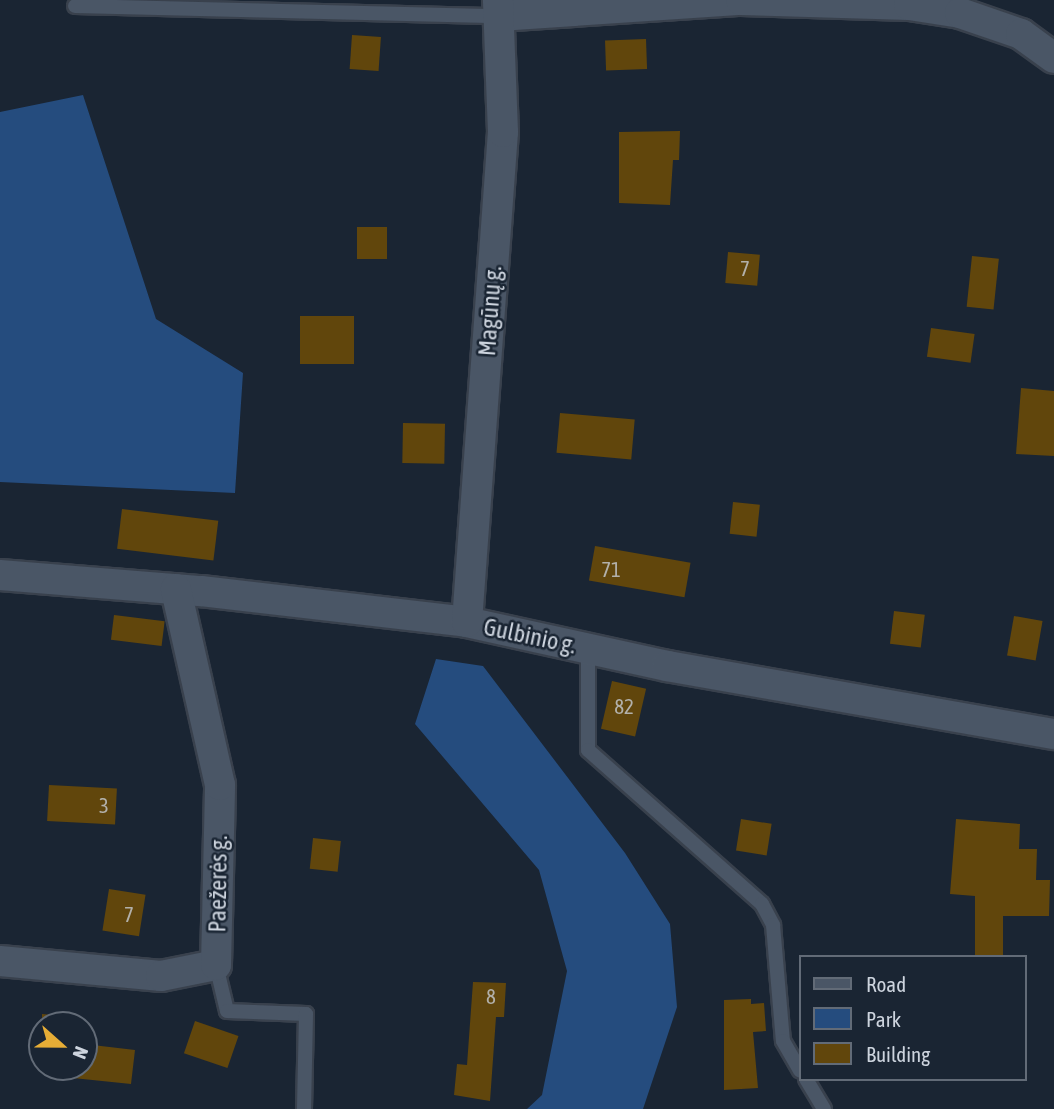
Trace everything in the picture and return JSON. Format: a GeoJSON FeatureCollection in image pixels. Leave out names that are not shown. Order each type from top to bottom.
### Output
{"type":"FeatureCollection","features":[{"type":"Feature","properties":{"kind":"street"},"geometry":{"type":"LineString","coordinates":[[499,8],[741,0],[909,5],[960,13],[1021,34],[1054,58]]}},
{"type":"Feature","properties":{"kind":"street","name":"Magūnų g."},"geometry":{"type":"LineString","coordinates":[[467,622],[503,132],[499,8]]}},
{"type":"Feature","properties":{"kind":"street","name":"Gulbinio g."},"geometry":{"type":"LineString","coordinates":[[0,575],[176,589],[467,622],[588,649],[1054,734]]}},
{"type":"Feature","properties":{"kind":"street","name":"Paežerės g."},"geometry":{"type":"LineString","coordinates":[[0,961],[162,976],[216,965],[220,785],[176,589]]}},
{"type":"Feature","properties":{"kind":"lane"},"geometry":{"type":"LineString","coordinates":[[75,6],[499,8]]}},
{"type":"Feature","properties":{"kind":"lane"},"geometry":{"type":"LineString","coordinates":[[588,649],[588,750],[762,904],[773,925],[783,1041],[799,1068]]}},
{"type":"Feature","properties":{"kind":"lane"},"geometry":{"type":"LineString","coordinates":[[216,965],[227,1011],[306,1014],[304,1109]]}},
{"type":"Feature","properties":{"kind":"lane"},"geometry":{"type":"LineString","coordinates":[[807,1081],[824,1109]]}},
{"type":"Feature","properties":{"kind":"green space"},"geometry":{"type":"Polygon","coordinates":[[[83,95],[156,319],[243,373],[235,493],[0,482],[0,112],[83,95]]]}},
{"type":"Feature","properties":{"kind":"green space"},"geometry":{"type":"Polygon","coordinates":[[[436,659],[483,666],[625,853],[670,924],[677,1007],[643,1109],[527,1109],[542,1095],[567,971],[539,870],[415,724],[436,659]]]}},
{"type":"Feature","properties":{"kind":"building"},"geometry":{"type":"Polygon","coordinates":[[[352,35],[381,37],[379,71],[350,69],[352,35]]]}},
{"type":"Feature","properties":{"kind":"building"},"geometry":{"type":"Polygon","coordinates":[[[646,39],[647,69],[606,70],[605,40],[646,39]]]}},
{"type":"Feature","properties":{"kind":"building"},"geometry":{"type":"Polygon","coordinates":[[[680,131],[679,160],[673,160],[670,205],[619,203],[619,132],[680,131]]]}},
{"type":"Feature","properties":{"kind":"building"},"geometry":{"type":"Polygon","coordinates":[[[357,227],[387,227],[387,259],[357,259],[357,227]]]}},
{"type":"Feature","properties":{"kind":"building"},"geometry":{"type":"Polygon","coordinates":[[[728,252],[760,255],[757,286],[725,283],[728,252]]]}},
{"type":"Feature","properties":{"kind":"building"},"geometry":{"type":"Polygon","coordinates":[[[972,256],[999,259],[994,310],[967,307],[972,256]]]}},
{"type":"Feature","properties":{"kind":"building"},"geometry":{"type":"Polygon","coordinates":[[[300,316],[354,316],[354,364],[300,364],[300,316]]]}},
{"type":"Feature","properties":{"kind":"building"},"geometry":{"type":"Polygon","coordinates":[[[931,328],[975,334],[971,363],[927,357],[931,328]]]}},
{"type":"Feature","properties":{"kind":"building"},"geometry":{"type":"Polygon","coordinates":[[[1021,388],[1054,391],[1054,456],[1016,454],[1021,388]]]}},
{"type":"Feature","properties":{"kind":"building"},"geometry":{"type":"Polygon","coordinates":[[[560,413],[635,420],[631,459],[557,453],[560,413]]]}},
{"type":"Feature","properties":{"kind":"building"},"geometry":{"type":"Polygon","coordinates":[[[403,423],[445,424],[444,464],[402,463],[403,423]]]}},
{"type":"Feature","properties":{"kind":"building"},"geometry":{"type":"Polygon","coordinates":[[[733,502],[760,505],[757,537],[730,534],[733,502]]]}},
{"type":"Feature","properties":{"kind":"building"},"geometry":{"type":"Polygon","coordinates":[[[122,509],[218,521],[213,561],[117,549],[122,509]]]}},
{"type":"Feature","properties":{"kind":"building"},"geometry":{"type":"Polygon","coordinates":[[[595,546],[691,563],[684,597],[589,580],[595,546]]]}},
{"type":"Feature","properties":{"kind":"building"},"geometry":{"type":"Polygon","coordinates":[[[894,611],[925,615],[921,648],[890,644],[894,611]]]}},
{"type":"Feature","properties":{"kind":"building"},"geometry":{"type":"Polygon","coordinates":[[[114,615],[165,621],[162,646],[111,640],[114,615]]]}},
{"type":"Feature","properties":{"kind":"building"},"geometry":{"type":"Polygon","coordinates":[[[1014,616],[1043,621],[1036,660],[1007,655],[1014,616]]]}},
{"type":"Feature","properties":{"kind":"building"},"geometry":{"type":"Polygon","coordinates":[[[612,681],[646,689],[635,737],[601,729],[612,681]]]}},
{"type":"Feature","properties":{"kind":"building"},"geometry":{"type":"Polygon","coordinates":[[[49,785],[117,789],[115,825],[47,821],[49,785]]]}},
{"type":"Feature","properties":{"kind":"building"},"geometry":{"type":"Polygon","coordinates":[[[741,819],[772,824],[767,855],[736,851],[741,819]]]}},
{"type":"Feature","properties":{"kind":"building"},"geometry":{"type":"Polygon","coordinates":[[[956,819],[1020,824],[1019,849],[1037,849],[1036,880],[1050,880],[1049,916],[1003,916],[1003,955],[975,955],[975,896],[950,894],[956,819]]]}},
{"type":"Feature","properties":{"kind":"building"},"geometry":{"type":"Polygon","coordinates":[[[313,838],[341,841],[338,872],[310,869],[313,838]]]}},
{"type":"Feature","properties":{"kind":"building"},"geometry":{"type":"Polygon","coordinates":[[[109,889],[146,895],[139,936],[102,930],[109,889]]]}},
{"type":"Feature","properties":{"kind":"building"},"geometry":{"type":"Polygon","coordinates":[[[473,982],[506,983],[504,1017],[496,1017],[490,1101],[454,1095],[457,1064],[467,1065],[473,982]]]}},
{"type":"Feature","properties":{"kind":"building"},"geometry":{"type":"Polygon","coordinates":[[[751,999],[751,1004],[764,1003],[766,1031],[753,1032],[758,1088],[724,1090],[724,1000],[751,999]]]}},
{"type":"Feature","properties":{"kind":"building"},"geometry":{"type":"Polygon","coordinates":[[[195,1021],[238,1036],[227,1068],[184,1053],[195,1021]]]}},
{"type":"Feature","properties":{"kind":"building"},"geometry":{"type":"Polygon","coordinates":[[[98,1046],[135,1050],[131,1084],[98,1081],[98,1046]]]}}]}
